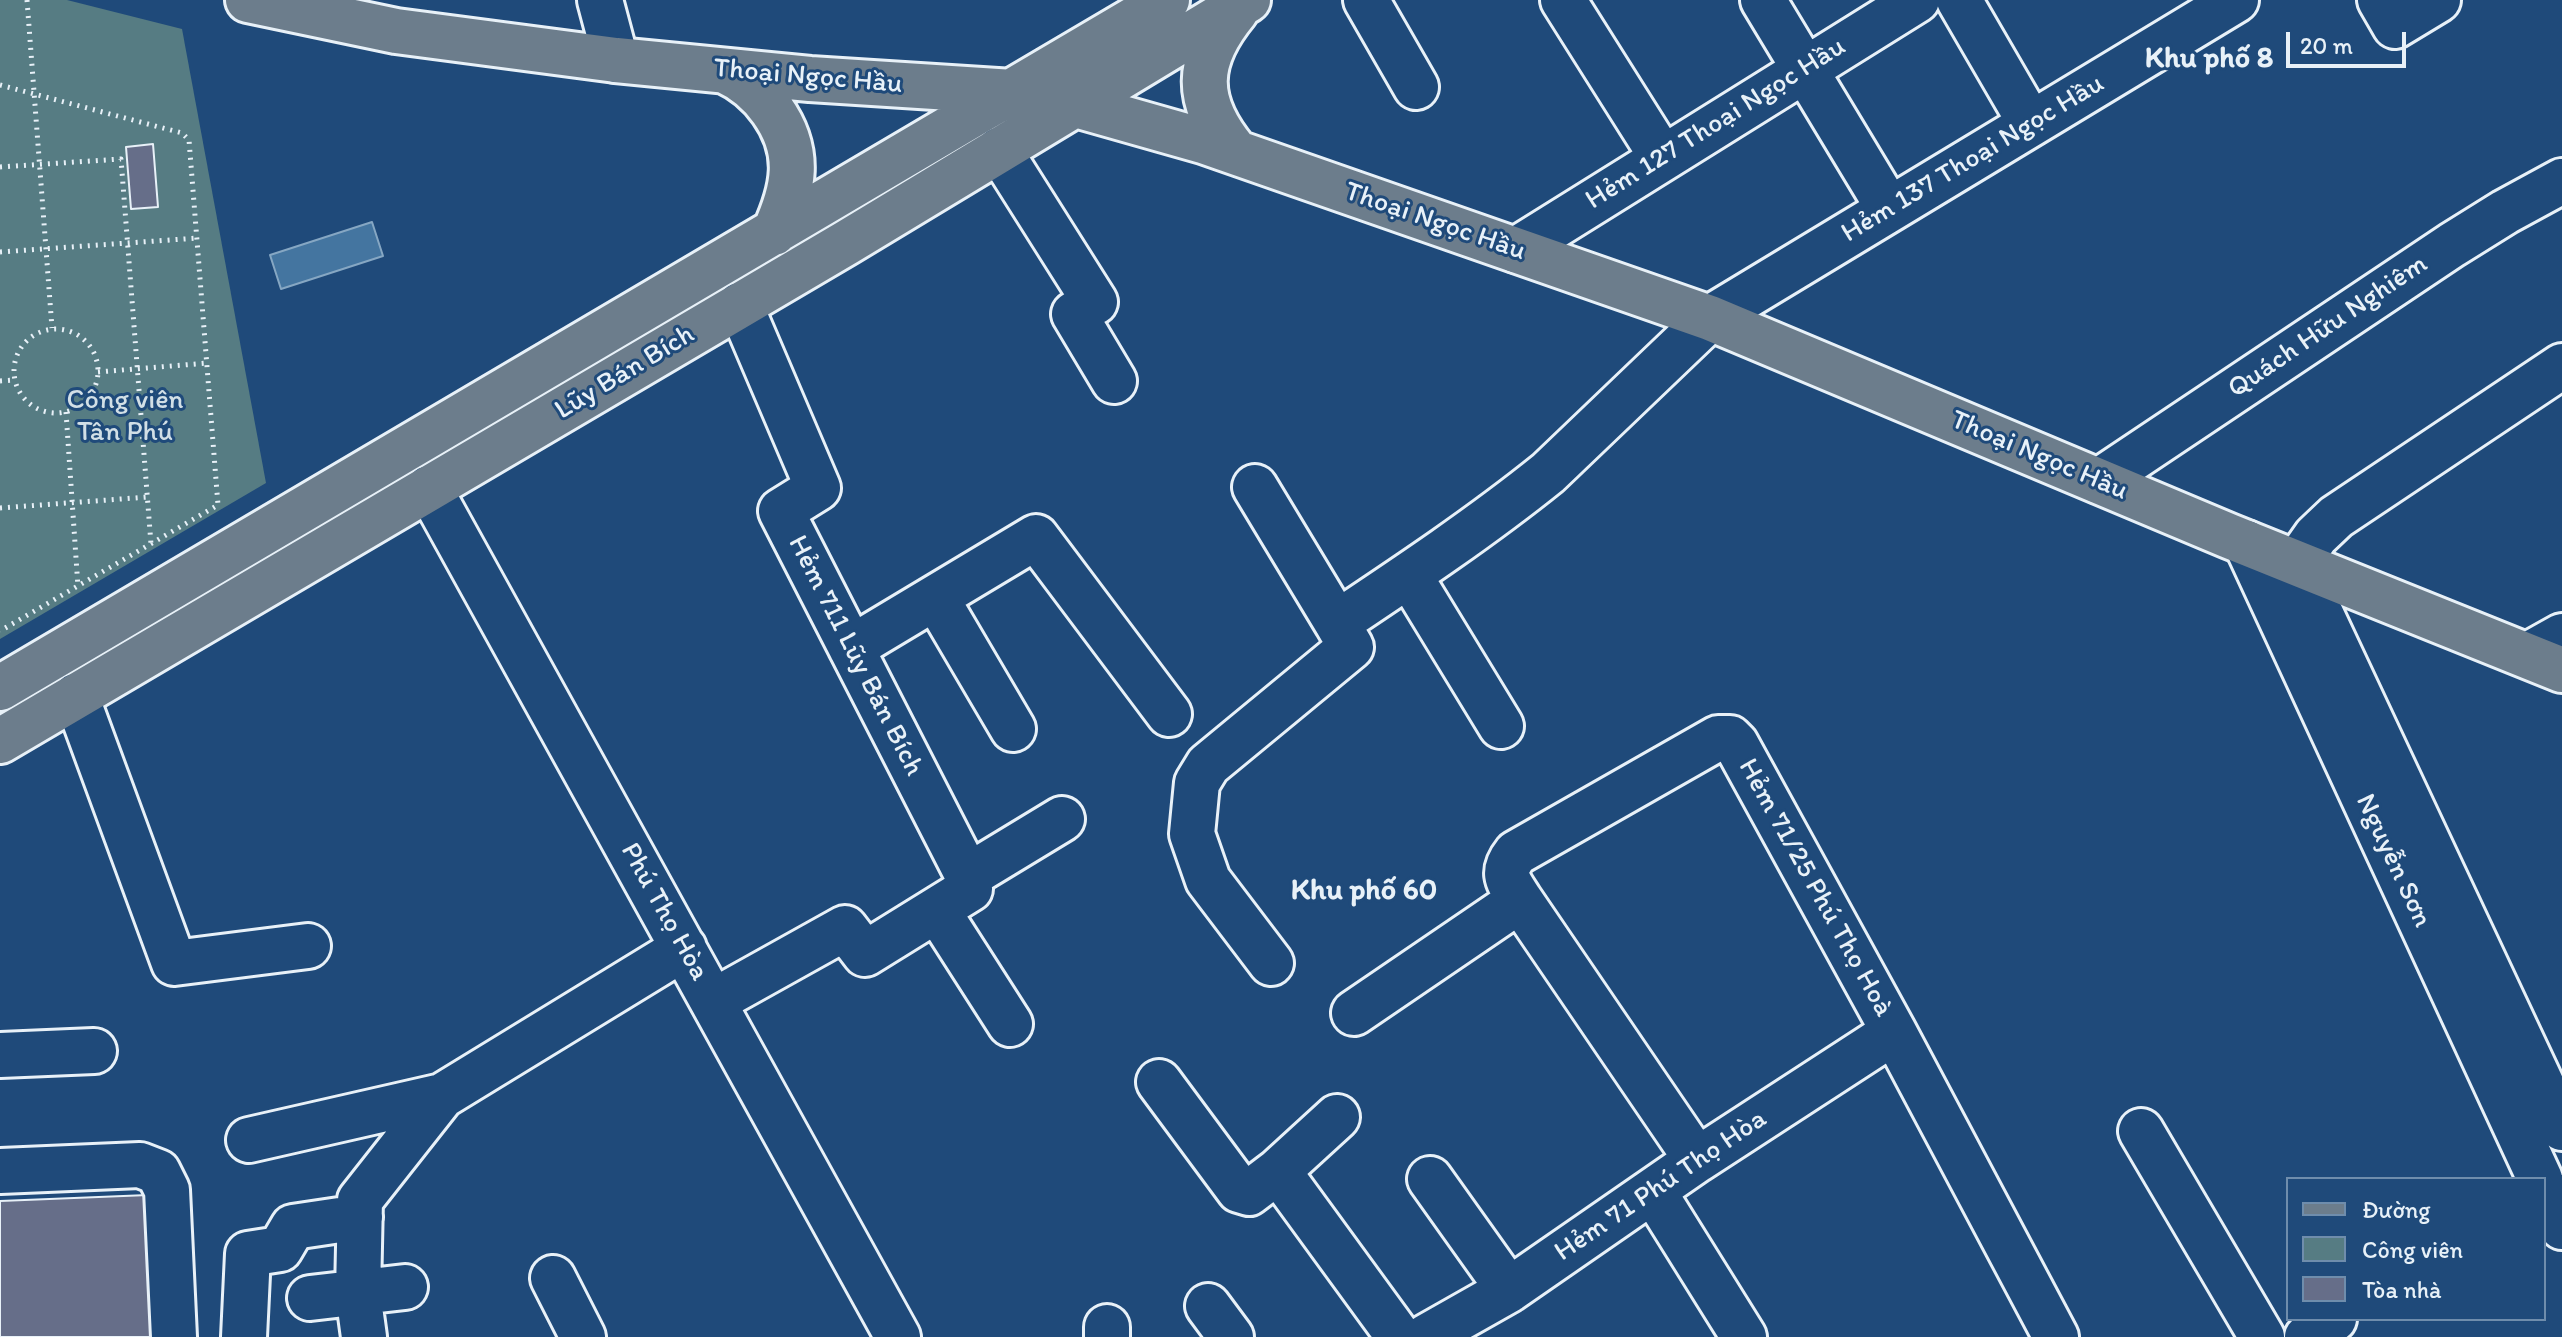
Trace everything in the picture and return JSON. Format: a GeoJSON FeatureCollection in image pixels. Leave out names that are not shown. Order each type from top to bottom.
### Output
{"type":"FeatureCollection","features":[{"type":"Feature","properties":{"kind":"main road","name":"Thoại Ngọc Hầu"},"geometry":{"type":"LineString","coordinates":[[248,0],[290,5],[396,31],[616,60],[810,79],[1013,92],[1076,105],[1235,151],[1710,318],[2246,543],[2551,654]]}},
{"type":"Feature","properties":{"kind":"main road","name":"Lũy Bán Bích"},"geometry":{"type":"LineString","coordinates":[[0,688],[1167,0]]}},
{"type":"Feature","properties":{"kind":"main road","name":"Lũy Bán Bích"},"geometry":{"type":"LineString","coordinates":[[0,741],[740,305],[1245,2]]}},
{"type":"Feature","properties":{"kind":"main road"},"geometry":{"type":"LineString","coordinates":[[1235,151],[1211,117],[1203,79],[1207,57],[1215,39],[1245,2]]}},
{"type":"Feature","properties":{"kind":"main road"},"geometry":{"type":"LineString","coordinates":[[725,71],[745,81],[760,94],[781,122],[791,147],[790,185],[785,208],[774,233]]}},
{"type":"Feature","properties":{"kind":"street"},"geometry":{"type":"LineString","coordinates":[[600,0],[616,60]]}},
{"type":"Feature","properties":{"kind":"street"},"geometry":{"type":"LineString","coordinates":[[1366,0],[1416,87]]}},
{"type":"Feature","properties":{"kind":"street"},"geometry":{"type":"LineString","coordinates":[[1563,0],[1662,157]]}},
{"type":"Feature","properties":{"kind":"street"},"geometry":{"type":"LineString","coordinates":[[1763,0],[1889,209]]}},
{"type":"Feature","properties":{"kind":"street","name":"Hẻm 127 Thoại Ngọc Hầu"},"geometry":{"type":"LineString","coordinates":[[1516,250],[1917,0]]}},
{"type":"Feature","properties":{"kind":"street"},"geometry":{"type":"LineString","coordinates":[[1959,0],[2031,124]]}},
{"type":"Feature","properties":{"kind":"street","name":"Hẻm 137 Thoại Ngọc Hầu"},"geometry":{"type":"LineString","coordinates":[[1337,623],[1520,496],[1710,318],[2236,0]]}},
{"type":"Feature","properties":{"kind":"street"},"geometry":{"type":"LineString","coordinates":[[2380,0],[2395,26],[2438,0]]}},
{"type":"Feature","properties":{"kind":"street"},"geometry":{"type":"LineString","coordinates":[[999,150],[1095,302],[1074,314],[1114,381]]}},
{"type":"Feature","properties":{"kind":"street","name":"Quách Hữu Nghiêm"},"geometry":{"type":"LineString","coordinates":[[2099,481],[2464,236],[2562,181]]}},
{"type":"Feature","properties":{"kind":"street","name":"Hẻm 711 Lũy Bán Bích"},"geometry":{"type":"LineString","coordinates":[[740,305],[818,488],[781,511],[968,876]]}},
{"type":"Feature","properties":{"kind":"street"},"geometry":{"type":"LineString","coordinates":[[2297,563],[2316,536],[2336,517],[2562,366]]}},
{"type":"Feature","properties":{"kind":"street"},"geometry":{"type":"LineString","coordinates":[[1255,487],[1351,647],[1208,765],[1197,783],[1192,834],[1208,880],[1271,963]]}},
{"type":"Feature","properties":{"kind":"street","name":"Phú Thọ Hòa"},"geometry":{"type":"LineString","coordinates":[[429,488],[898,1337]]}},
{"type":"Feature","properties":{"kind":"street"},"geometry":{"type":"LineString","coordinates":[[851,648],[1036,537],[1169,714]]}},
{"type":"Feature","properties":{"kind":"street","name":"Nguyễn Sơn"},"geometry":{"type":"LineString","coordinates":[[2246,543],[2541,1177]]}},
{"type":"Feature","properties":{"kind":"street","name":"Nguyễn Sơn"},"geometry":{"type":"LineString","coordinates":[[2297,563],[2562,1128]]}},
{"type":"Feature","properties":{"kind":"street"},"geometry":{"type":"LineString","coordinates":[[1409,575],[1501,726]]}},
{"type":"Feature","properties":{"kind":"street"},"geometry":{"type":"LineString","coordinates":[[936,598],[1013,729]]}},
{"type":"Feature","properties":{"kind":"street"},"geometry":{"type":"LineString","coordinates":[[76,696],[174,963],[308,946]]}},
{"type":"Feature","properties":{"kind":"street","name":"Hẻm 71/25 Phú Thọ Hoà"},"geometry":{"type":"LineString","coordinates":[[1520,900],[1507,878],[1508,864],[1516,853],[1718,738],[1730,738],[1894,1032],[2056,1337]]}},
{"type":"Feature","properties":{"kind":"street"},"geometry":{"type":"LineString","coordinates":[[714,1001],[845,928],[865,954],[970,889],[968,876],[1062,819]]}},
{"type":"Feature","properties":{"kind":"street"},"geometry":{"type":"LineString","coordinates":[[1354,1013],[1520,900],[1697,1160]]}},
{"type":"Feature","properties":{"kind":"street"},"geometry":{"type":"LineString","coordinates":[[937,910],[1010,1024]]}},
{"type":"Feature","properties":{"kind":"street"},"geometry":{"type":"LineString","coordinates":[[249,1140],[442,1096],[684,948]]}},
{"type":"Feature","properties":{"kind":"street","name":"Hẻm 71 Phú Thọ Hòa"},"geometry":{"type":"LineString","coordinates":[[1426,1337],[1509,1290],[1697,1160],[1894,1032]]}},
{"type":"Feature","properties":{"kind":"street"},"geometry":{"type":"LineString","coordinates":[[0,1055],[94,1051]]}},
{"type":"Feature","properties":{"kind":"street"},"geometry":{"type":"LineString","coordinates":[[1159,1082],[1239,1190],[1249,1193],[1337,1117]]}},
{"type":"Feature","properties":{"kind":"street"},"geometry":{"type":"LineString","coordinates":[[364,1337],[358,1293],[360,1200],[442,1096]]}},
{"type":"Feature","properties":{"kind":"street"},"geometry":{"type":"LineString","coordinates":[[2141,1131],[2262,1337]]}},
{"type":"Feature","properties":{"kind":"street"},"geometry":{"type":"LineString","coordinates":[[0,1171],[140,1165],[158,1172],[167,1190],[174,1337]]}},
{"type":"Feature","properties":{"kind":"street"},"geometry":{"type":"LineString","coordinates":[[1278,1171],[1399,1337]]}},
{"type":"Feature","properties":{"kind":"street"},"geometry":{"type":"LineString","coordinates":[[1430,1179],[1509,1290]]}},
{"type":"Feature","properties":{"kind":"street"},"geometry":{"type":"LineString","coordinates":[[1653,1191],[1744,1337]]}},
{"type":"Feature","properties":{"kind":"street"},"geometry":{"type":"LineString","coordinates":[[2546,1192],[2562,1227]]}},
{"type":"Feature","properties":{"kind":"street"},"geometry":{"type":"LineString","coordinates":[[244,1337],[248,1254],[280,1249],[293,1227],[360,1217]]}},
{"type":"Feature","properties":{"kind":"street"},"geometry":{"type":"LineString","coordinates":[[553,1278],[583,1337]]}},
{"type":"Feature","properties":{"kind":"street"},"geometry":{"type":"LineString","coordinates":[[310,1298],[405,1287]]}},
{"type":"Feature","properties":{"kind":"path"},"geometry":{"type":"LineString","coordinates":[[27,0],[52,328]]}},
{"type":"Feature","properties":{"kind":"path"},"geometry":{"type":"LineString","coordinates":[[0,85],[187,136],[191,145],[218,505],[0,630]]}},
{"type":"Feature","properties":{"kind":"path"},"geometry":{"type":"LineString","coordinates":[[0,167],[121,159],[151,544]]}},
{"type":"Feature","properties":{"kind":"path"},"geometry":{"type":"LineString","coordinates":[[0,252],[198,238]]}},
{"type":"Feature","properties":{"kind":"path"},"geometry":{"type":"LineString","coordinates":[[52,328],[78,334],[88,343],[95,355],[98,372],[92,393],[83,404],[66,412],[46,412],[34,407],[24,399],[15,380],[14,363],[19,350],[27,339],[52,328]]}},
{"type":"Feature","properties":{"kind":"path"},"geometry":{"type":"LineString","coordinates":[[98,372],[208,363]]}},
{"type":"Feature","properties":{"kind":"path"},"geometry":{"type":"LineString","coordinates":[[0,381],[15,380]]}},
{"type":"Feature","properties":{"kind":"path"},"geometry":{"type":"LineString","coordinates":[[66,412],[79,597]]}},
{"type":"Feature","properties":{"kind":"path"},"geometry":{"type":"LineString","coordinates":[[0,508],[148,497]]}},
{"type":"Feature","properties":{"kind":"green space","name":"Công viên Tân Phú"},"geometry":{"type":"Polygon","coordinates":[[[0,0],[67,0],[182,29],[266,483],[0,639],[0,0]]]}},
{"type":"Feature","properties":{"kind":"water"},"geometry":{"type":"Polygon","coordinates":[[[372,222],[383,256],[281,289],[270,255],[372,222]]]}},
{"type":"Feature","properties":{"kind":"building"},"geometry":{"type":"Polygon","coordinates":[[[153,144],[158,207],[131,209],[126,147],[153,144]]]}},
{"type":"Feature","properties":{"kind":"building"},"geometry":{"type":"Polygon","coordinates":[[[148,1195],[154,1337],[0,1337],[0,1201],[148,1195]]]}},
{"type":"Feature","properties":{"kind":"district","name":"Khu phố 8"},"geometry":{"type":"Point","coordinates":[2209,59]}},
{"type":"Feature","properties":{"kind":"district","name":"Khu phố 60"},"geometry":{"type":"Point","coordinates":[1364,891]}}]}
